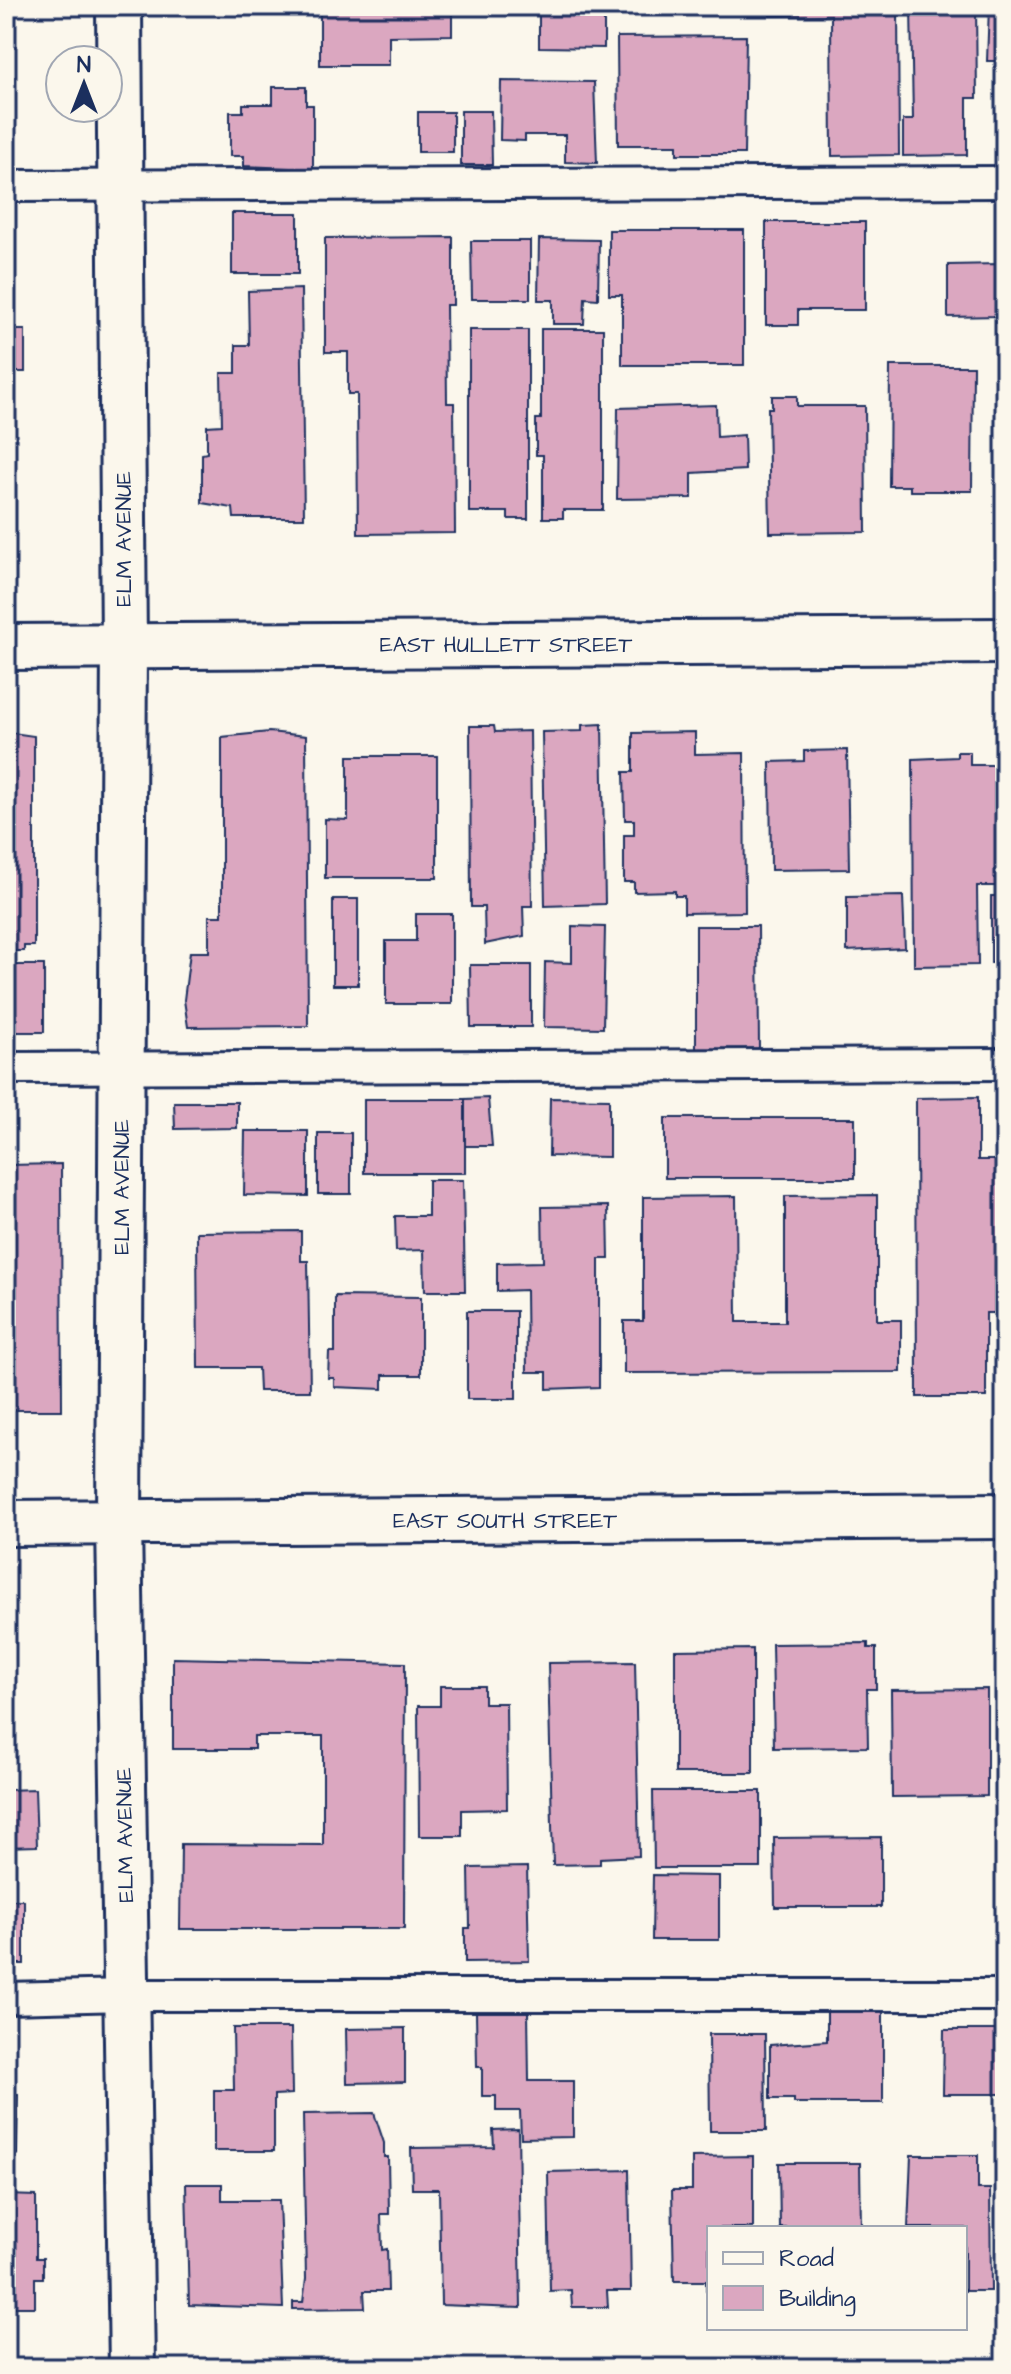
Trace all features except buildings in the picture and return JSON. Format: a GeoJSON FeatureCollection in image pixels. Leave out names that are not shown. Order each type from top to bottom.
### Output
{"type":"FeatureCollection","features":[{"type":"Feature","properties":{"kind":"street","name":"ELM AVENUE"},"geometry":{"type":"LineString","coordinates":[[119,6],[124,647],[119,1522],[132,2368]]}},
{"type":"Feature","properties":{"kind":"street","name":"EAST HULLETT STREET"},"geometry":{"type":"LineString","coordinates":[[6,647],[1005,641]]}},
{"type":"Feature","properties":{"kind":"street","name":"EAST SOUTH STREET"},"geometry":{"type":"LineString","coordinates":[[6,1523],[1005,1516]]}},
{"type":"Feature","properties":{"kind":"lane"},"geometry":{"type":"LineString","coordinates":[[6,186],[1005,182]]}},
{"type":"Feature","properties":{"kind":"lane"},"geometry":{"type":"LineString","coordinates":[[6,1068],[1005,1064]]}},
{"type":"Feature","properties":{"kind":"lane"},"geometry":{"type":"LineString","coordinates":[[6,1998],[127,1995],[1005,1995]]}}]}
